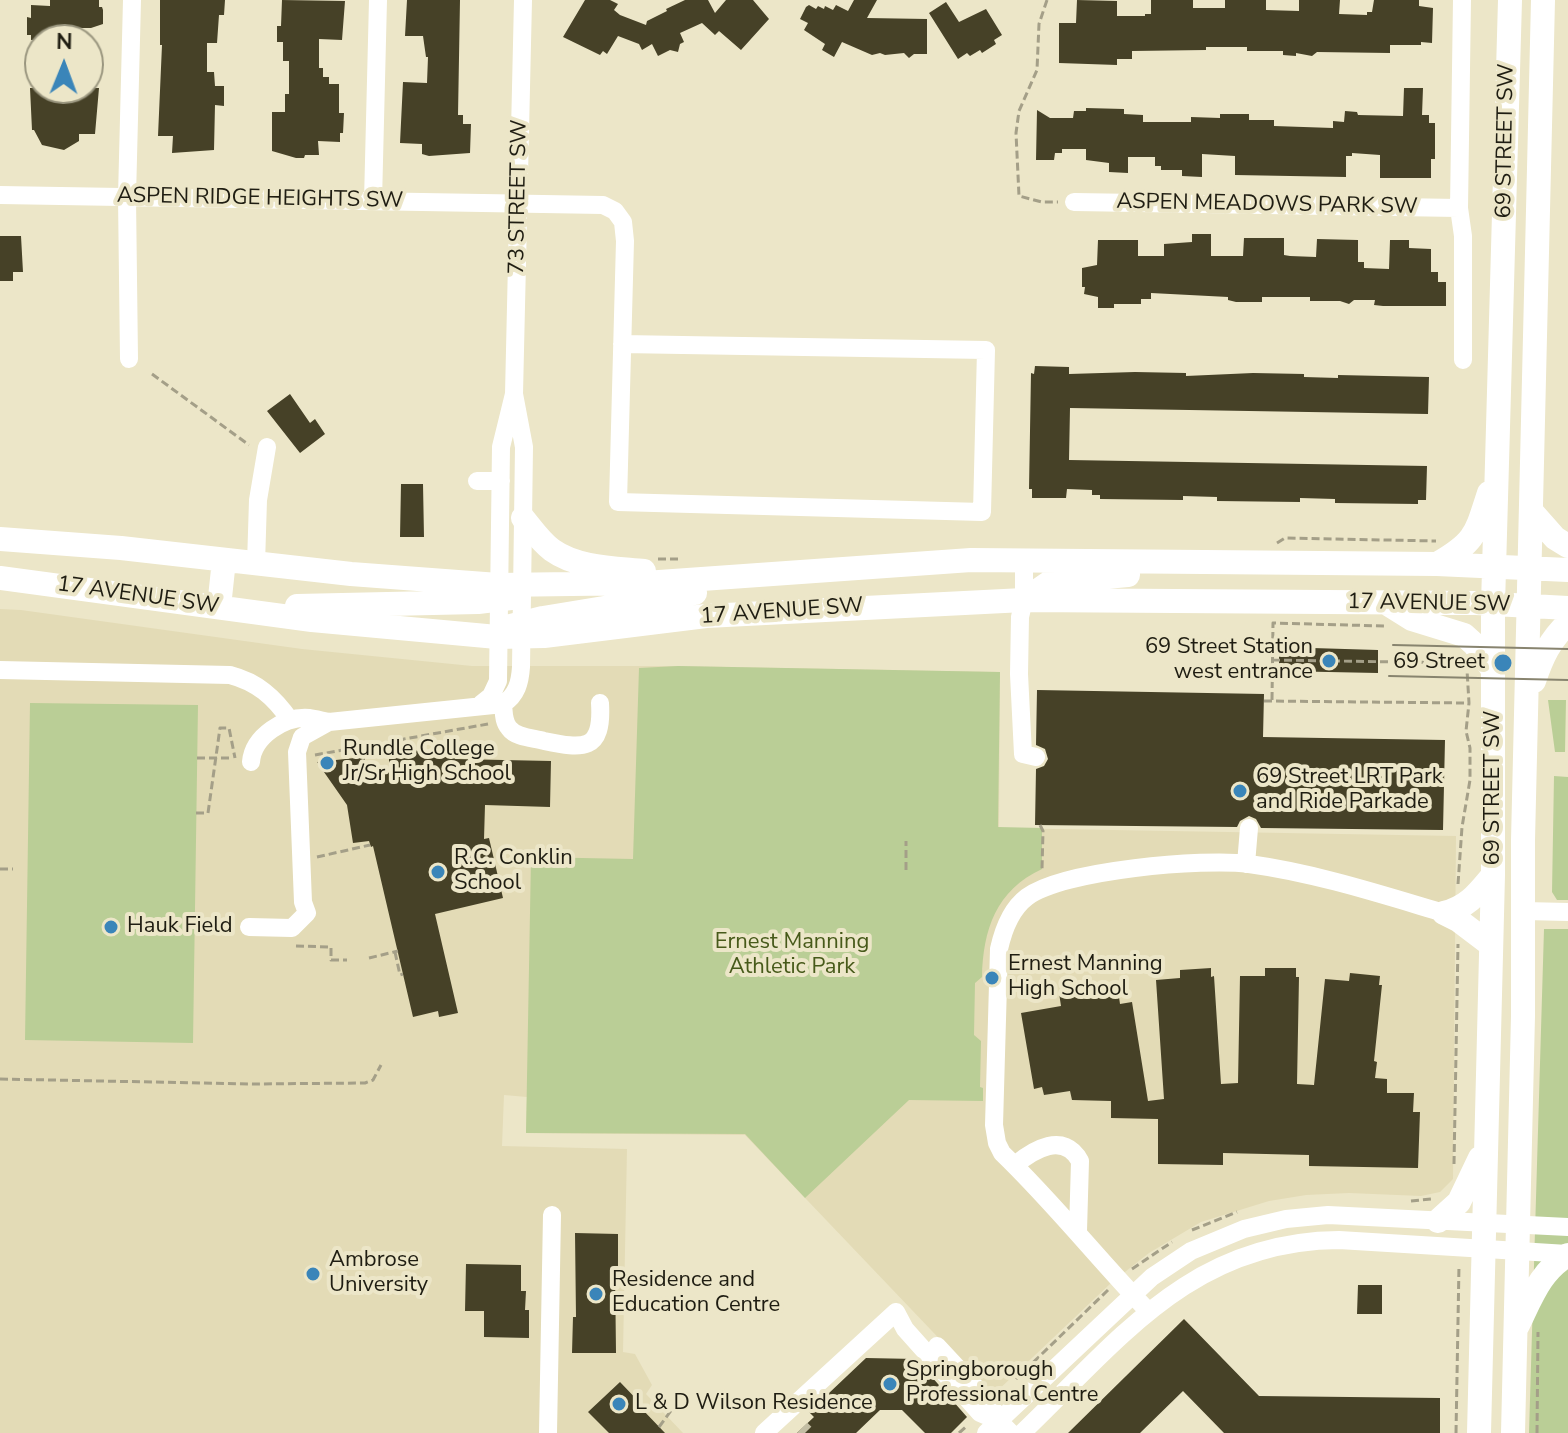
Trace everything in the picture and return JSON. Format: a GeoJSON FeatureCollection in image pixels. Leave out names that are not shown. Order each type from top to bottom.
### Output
{"type":"FeatureCollection","features":[{"type":"Feature","properties":{"kind":"main road","name":"69 STREET SW"},"geometry":{"type":"LineString","coordinates":[[1479,1433],[1493,875],[1487,673],[1492,639],[1510,0]]}},
{"type":"Feature","properties":{"kind":"main road","name":"69 STREET SW"},"geometry":{"type":"LineString","coordinates":[[1513,1433],[1528,692],[1549,634],[1529,606],[1543,0]]}},
{"type":"Feature","properties":{"kind":"main road"},"geometry":{"type":"LineString","coordinates":[[1437,564],[1462,550],[1476,533],[1497,476]]}},
{"type":"Feature","properties":{"kind":"main road"},"geometry":{"type":"LineString","coordinates":[[1532,512],[1555,538],[1568,546]]}},
{"type":"Feature","properties":{"kind":"main road"},"geometry":{"type":"LineString","coordinates":[[523,518],[550,549],[592,565],[718,578]]}},
{"type":"Feature","properties":{"kind":"main road","name":"17 AVENUE SW"},"geometry":{"type":"LineString","coordinates":[[0,539],[121,548],[505,590],[787,575],[971,560],[1437,564],[1568,570]]}},
{"type":"Feature","properties":{"kind":"main road"},"geometry":{"type":"LineString","coordinates":[[224,560],[219,607],[505,590]]}},
{"type":"Feature","properties":{"kind":"main road"},"geometry":{"type":"LineString","coordinates":[[1024,600],[1041,587],[1066,580],[1306,563]]}},
{"type":"Feature","properties":{"kind":"main road"},"geometry":{"type":"LineString","coordinates":[[513,632],[787,575]]}},
{"type":"Feature","properties":{"kind":"main road","name":"17 AVENUE SW"},"geometry":{"type":"LineString","coordinates":[[0,578],[396,629],[513,632],[600,630],[706,616],[1024,600],[1385,614],[1493,605],[1568,608]]}},
{"type":"Feature","properties":{"kind":"main road"},"geometry":{"type":"LineString","coordinates":[[1385,614],[1454,630],[1467,638],[1487,673]]}},
{"type":"Feature","properties":{"kind":"main road"},"geometry":{"type":"LineString","coordinates":[[1451,904],[1458,910],[1469,903],[1493,875]]}},
{"type":"Feature","properties":{"kind":"main road"},"geometry":{"type":"LineString","coordinates":[[1451,904],[1458,920],[1491,945]]}},
{"type":"Feature","properties":{"kind":"main road"},"geometry":{"type":"LineString","coordinates":[[1438,1221],[1465,1192],[1485,1145]]}},
{"type":"Feature","properties":{"kind":"main road"},"geometry":{"type":"LineString","coordinates":[[1515,1333],[1540,1279],[1568,1254]]}},
{"type":"Feature","properties":{"kind":"street"},"geometry":{"type":"LineString","coordinates":[[129,359],[127,197],[132,0]]}},
{"type":"Feature","properties":{"kind":"street"},"geometry":{"type":"LineString","coordinates":[[373,201],[378,0]]}},
{"type":"Feature","properties":{"kind":"street","name":"73 STREET SW"},"geometry":{"type":"LineString","coordinates":[[513,632],[505,590],[523,518],[524,447],[514,394],[523,0]]}},
{"type":"Feature","properties":{"kind":"street"},"geometry":{"type":"LineString","coordinates":[[1462,0],[1459,208],[1463,236],[1463,360]]}},
{"type":"Feature","properties":{"kind":"street","name":"ASPEN RIDGE HEIGHTS SW"},"geometry":{"type":"LineString","coordinates":[[0,195],[603,205],[615,211],[623,222],[622,344]]}},
{"type":"Feature","properties":{"kind":"street","name":"ASPEN MEADOWS PARK SW"},"geometry":{"type":"LineString","coordinates":[[1074,202],[1459,208]]}},
{"type":"Feature","properties":{"kind":"street"},"geometry":{"type":"LineString","coordinates":[[622,344],[986,350],[982,512],[618,502],[622,344]]}},
{"type":"Feature","properties":{"kind":"street","name":"73 STREET SW"},"geometry":{"type":"LineString","coordinates":[[513,632],[505,590],[501,447],[514,394]]}},
{"type":"Feature","properties":{"kind":"street"},"geometry":{"type":"LineString","coordinates":[[256,564],[259,446]]}},
{"type":"Feature","properties":{"kind":"street"},"geometry":{"type":"LineString","coordinates":[[477,481],[501,481]]}},
{"type":"Feature","properties":{"kind":"street"},"geometry":{"type":"LineString","coordinates":[[1024,560],[1019,674],[1023,754],[1036,757]]}},
{"type":"Feature","properties":{"kind":"street"},"geometry":{"type":"LineString","coordinates":[[249,927],[292,928],[307,913],[303,902],[297,752],[302,737],[329,722],[503,704],[511,699],[518,687],[521,667],[513,632]]}},
{"type":"Feature","properties":{"kind":"street"},"geometry":{"type":"LineString","coordinates":[[481,704],[491,696],[498,681],[513,632]]}},
{"type":"Feature","properties":{"kind":"street"},"geometry":{"type":"LineString","coordinates":[[0,670],[230,675],[262,688],[290,720]]}},
{"type":"Feature","properties":{"kind":"street"},"geometry":{"type":"LineString","coordinates":[[503,704],[507,726],[515,733],[575,747],[592,740],[600,730],[600,703]]}},
{"type":"Feature","properties":{"kind":"street"},"geometry":{"type":"LineString","coordinates":[[242,760],[257,742],[290,720],[308,718],[329,722]]}},
{"type":"Feature","properties":{"kind":"street"},"geometry":{"type":"LineString","coordinates":[[1246,864],[1249,828]]}},
{"type":"Feature","properties":{"kind":"street"},"geometry":{"type":"LineString","coordinates":[[1149,1312],[997,1143],[994,1125],[999,949],[1012,915],[1026,897],[1049,885],[1138,866],[1246,864],[1451,904]]}},
{"type":"Feature","properties":{"kind":"street"},"geometry":{"type":"LineString","coordinates":[[1524,911],[1568,912]]}},
{"type":"Feature","properties":{"kind":"street"},"geometry":{"type":"LineString","coordinates":[[1015,1165],[1034,1149],[1052,1144],[1076,1154],[1080,1161],[1078,1231]]}},
{"type":"Feature","properties":{"kind":"street"},"geometry":{"type":"LineString","coordinates":[[548,1433],[552,1215]]}},
{"type":"Feature","properties":{"kind":"street"},"geometry":{"type":"LineString","coordinates":[[764,1433],[896,1312],[914,1321],[999,1429],[1125,1287],[1211,1241],[1271,1222],[1309,1216],[1568,1227]]}},
{"type":"Feature","properties":{"kind":"street"},"geometry":{"type":"LineString","coordinates":[[1211,1241],[1222,1264]]}},
{"type":"Feature","properties":{"kind":"street"},"geometry":{"type":"LineString","coordinates":[[1022,1433],[1149,1312],[1180,1288],[1222,1264],[1256,1251],[1315,1241],[1568,1254]]}},
{"type":"Feature","properties":{"kind":"path"},"geometry":{"type":"LineString","coordinates":[[1047,0],[1039,24],[1037,70],[1019,111],[1016,133],[1019,196],[1042,202],[1074,202]]}},
{"type":"Feature","properties":{"kind":"path"},"geometry":{"type":"LineString","coordinates":[[152,374],[259,446]]}},
{"type":"Feature","properties":{"kind":"path"},"geometry":{"type":"LineString","coordinates":[[1272,700],[1273,623],[1385,614]]}},
{"type":"Feature","properties":{"kind":"path"},"geometry":{"type":"LineString","coordinates":[[1272,660],[1487,673]]}},
{"type":"Feature","properties":{"kind":"path"},"geometry":{"type":"LineString","coordinates":[[1451,904],[1470,780],[1470,748],[1466,731],[1469,686]]}},
{"type":"Feature","properties":{"kind":"path"},"geometry":{"type":"LineString","coordinates":[[1264,701],[1469,703]]}},
{"type":"Feature","properties":{"kind":"path"},"geometry":{"type":"LineString","coordinates":[[310,756],[496,723]]}},
{"type":"Feature","properties":{"kind":"path"},"geometry":{"type":"LineString","coordinates":[[196,813],[208,813],[216,758],[220,728],[229,728],[242,760],[216,758],[197,758]]}},
{"type":"Feature","properties":{"kind":"path"},"geometry":{"type":"LineString","coordinates":[[1040,825],[1043,831],[1042,869]]}},
{"type":"Feature","properties":{"kind":"path"},"geometry":{"type":"LineString","coordinates":[[906,841],[906,870]]}},
{"type":"Feature","properties":{"kind":"path"},"geometry":{"type":"LineString","coordinates":[[317,857],[370,845]]}},
{"type":"Feature","properties":{"kind":"path"},"geometry":{"type":"LineString","coordinates":[[0,869],[13,869]]}},
{"type":"Feature","properties":{"kind":"path"},"geometry":{"type":"LineString","coordinates":[[1454,1168],[1458,940]]}},
{"type":"Feature","properties":{"kind":"path"},"geometry":{"type":"LineString","coordinates":[[290,946],[331,947],[331,960],[347,960]]}},
{"type":"Feature","properties":{"kind":"path"},"geometry":{"type":"LineString","coordinates":[[369,958],[396,952],[400,975],[403,974]]}},
{"type":"Feature","properties":{"kind":"path"},"geometry":{"type":"LineString","coordinates":[[0,1079],[365,1083],[373,1080],[381,1065]]}},
{"type":"Feature","properties":{"kind":"path"},"geometry":{"type":"LineString","coordinates":[[1456,1433],[1459,1263]]}},
{"type":"Feature","properties":{"kind":"path"},"geometry":{"type":"LineString","coordinates":[[959,1433],[1125,1287]]}},
{"type":"Feature","properties":{"kind":"path"},"geometry":{"type":"LineString","coordinates":[[1537,1433],[1538,1321]]}},
{"type":"Feature","properties":{"kind":"path"},"geometry":{"type":"LineString","coordinates":[[659,1427],[678,1401]]}},
{"type":"Feature","properties":{"kind":"shaded area"},"geometry":{"type":"Polygon","coordinates":[[[0,609],[302,649],[472,666],[1000,672],[999,828],[1456,836],[1453,1179],[1440,1192],[1421,1196],[1306,1195],[1269,1201],[1201,1222],[1149,1253],[1111,1283],[993,1395],[745,1135],[526,1133],[527,1097],[504,1095],[502,1146],[627,1149],[623,1352],[635,1354],[652,1385],[646,1394],[683,1433],[0,1433],[0,609]]]}},
{"type":"Feature","properties":{"kind":"green space","name":"Ernest Manning Athletic Park"},"geometry":{"type":"Polygon","coordinates":[[[678,666],[1000,672],[998,827],[1042,828],[1042,869],[1013,888],[995,913],[985,943],[982,977],[975,983],[974,1035],[981,1041],[980,1087],[983,1088],[983,1101],[909,1100],[805,1198],[745,1134],[526,1133],[531,857],[633,859],[639,668],[678,666]]]}},
{"type":"Feature","properties":{"kind":"green space"},"geometry":{"type":"Polygon","coordinates":[[[1548,700],[1566,700],[1565,752],[1555,752],[1548,700]]]}},
{"type":"Feature","properties":{"kind":"green space","name":"Hauk Field"},"geometry":{"type":"Polygon","coordinates":[[[30,703],[198,705],[193,1043],[25,1040],[30,703]]]}},
{"type":"Feature","properties":{"kind":"green space"},"geometry":{"type":"Polygon","coordinates":[[[1554,776],[1568,777],[1568,900],[1557,900],[1552,892],[1554,776]]]}},
{"type":"Feature","properties":{"kind":"green space"},"geometry":{"type":"Polygon","coordinates":[[[1544,929],[1568,929],[1568,1433],[1529,1433],[1544,929]]]}},
{"type":"Feature","properties":{"kind":"building"},"geometry":{"type":"Polygon","coordinates":[[[50,0],[99,0],[103,24],[27,24],[27,17],[31,18],[31,5],[50,6],[50,0]]]}},
{"type":"Feature","properties":{"kind":"building"},"geometry":{"type":"Polygon","coordinates":[[[160,0],[225,0],[224,15],[219,15],[217,43],[207,43],[207,72],[214,72],[215,86],[224,86],[224,106],[215,105],[214,150],[172,153],[173,136],[158,136],[162,45],[160,0]]]}},
{"type":"Feature","properties":{"kind":"building"},"geometry":{"type":"Polygon","coordinates":[[[282,0],[345,1],[342,40],[319,39],[319,68],[323,68],[323,77],[329,77],[329,84],[339,84],[339,113],[344,113],[343,133],[340,133],[340,142],[318,141],[319,155],[305,155],[304,158],[272,151],[272,112],[285,112],[285,94],[289,94],[289,61],[283,61],[283,42],[277,42],[282,0]]]}},
{"type":"Feature","properties":{"kind":"building"},"geometry":{"type":"Polygon","coordinates":[[[407,0],[460,0],[458,115],[463,115],[463,124],[471,124],[470,153],[429,156],[422,154],[422,144],[400,143],[403,82],[427,83],[428,57],[423,36],[405,36],[407,0]]]}},
{"type":"Feature","properties":{"kind":"building"},"geometry":{"type":"Polygon","coordinates":[[[585,0],[610,0],[618,4],[614,10],[620,15],[646,25],[647,21],[685,0],[708,0],[715,13],[726,0],[753,0],[769,19],[741,50],[719,31],[715,35],[702,23],[680,33],[684,42],[680,44],[678,52],[670,50],[658,56],[652,44],[642,50],[639,44],[618,36],[607,54],[603,51],[600,55],[563,37],[585,0]]]}},
{"type":"Feature","properties":{"kind":"building"},"geometry":{"type":"Polygon","coordinates":[[[854,0],[877,0],[867,18],[927,19],[927,54],[914,54],[909,58],[904,53],[872,55],[842,42],[834,57],[822,50],[825,44],[804,30],[808,23],[800,19],[806,7],[824,9],[825,6],[833,10],[836,5],[848,11],[854,0]]]}},
{"type":"Feature","properties":{"kind":"building"},"geometry":{"type":"Polygon","coordinates":[[[1077,0],[1117,1],[1117,16],[1145,16],[1151,14],[1151,0],[1193,0],[1193,8],[1225,8],[1225,0],[1266,0],[1266,10],[1299,11],[1299,0],[1340,0],[1339,14],[1367,15],[1367,12],[1372,12],[1374,0],[1419,0],[1419,6],[1433,8],[1432,43],[1390,45],[1390,53],[1317,52],[1312,56],[1296,53],[1296,56],[1283,55],[1283,51],[1247,51],[1247,47],[1206,47],[1206,50],[1132,51],[1132,59],[1117,59],[1117,65],[1059,63],[1059,23],[1076,23],[1077,0]]]}},
{"type":"Feature","properties":{"kind":"building"},"geometry":{"type":"Polygon","coordinates":[[[946,2],[959,22],[986,9],[1002,35],[994,40],[996,44],[982,53],[980,50],[970,56],[967,53],[958,59],[929,13],[946,2]]]}},
{"type":"Feature","properties":{"kind":"building"},"geometry":{"type":"Polygon","coordinates":[[[1404,88],[1423,88],[1422,115],[1429,115],[1429,123],[1435,123],[1435,159],[1431,159],[1431,178],[1380,178],[1380,155],[1352,153],[1352,156],[1346,156],[1346,177],[1235,175],[1235,156],[1202,154],[1202,177],[1182,176],[1182,170],[1161,170],[1161,166],[1155,166],[1155,157],[1128,157],[1128,173],[1109,172],[1109,163],[1086,160],[1086,149],[1062,149],[1062,153],[1055,153],[1054,160],[1036,160],[1037,110],[1050,118],[1073,118],[1074,111],[1086,111],[1086,108],[1124,109],[1124,114],[1143,115],[1143,122],[1191,122],[1191,117],[1220,118],[1220,114],[1249,114],[1249,120],[1274,120],[1274,126],[1333,128],[1333,121],[1344,122],[1345,111],[1357,112],[1358,115],[1403,116],[1404,88]]]}},
{"type":"Feature","properties":{"kind":"building"},"geometry":{"type":"Polygon","coordinates":[[[31,104],[98,104],[95,134],[79,134],[79,141],[64,150],[42,145],[32,130],[31,104]]]}},
{"type":"Feature","properties":{"kind":"building"},"geometry":{"type":"Polygon","coordinates":[[[1192,234],[1211,234],[1211,256],[1243,256],[1244,238],[1284,238],[1284,255],[1316,257],[1317,239],[1358,240],[1358,262],[1364,262],[1364,268],[1389,269],[1390,240],[1409,240],[1409,248],[1431,249],[1431,272],[1438,272],[1438,282],[1446,282],[1446,306],[1383,306],[1374,305],[1375,300],[1354,300],[1349,304],[1310,301],[1310,297],[1262,297],[1262,302],[1236,302],[1228,300],[1228,297],[1151,293],[1151,299],[1141,299],[1141,304],[1114,304],[1114,308],[1098,308],[1098,297],[1084,294],[1082,268],[1097,265],[1098,240],[1138,240],[1138,256],[1164,256],[1164,244],[1192,242],[1192,234]]]}},
{"type":"Feature","properties":{"kind":"building"},"geometry":{"type":"Polygon","coordinates":[[[0,236],[21,236],[23,272],[13,272],[13,281],[0,281],[0,236]]]}},
{"type":"Feature","properties":{"kind":"building"},"geometry":{"type":"Polygon","coordinates":[[[1035,366],[1069,367],[1069,374],[1135,372],[1186,373],[1186,376],[1253,373],[1338,378],[1338,375],[1429,377],[1428,414],[1070,408],[1069,460],[1427,466],[1426,500],[1418,500],[1418,504],[1335,503],[1335,499],[1300,498],[1300,502],[1217,501],[1217,497],[1183,496],[1183,500],[1100,499],[1100,495],[1092,495],[1092,490],[1067,489],[1066,498],[1032,498],[1032,489],[1029,489],[1031,373],[1034,374],[1035,366]]]}},
{"type":"Feature","properties":{"kind":"building"},"geometry":{"type":"Polygon","coordinates":[[[290,394],[310,423],[315,419],[325,434],[300,453],[267,411],[290,394]]]}},
{"type":"Feature","properties":{"kind":"building"},"geometry":{"type":"Polygon","coordinates":[[[401,484],[423,484],[424,537],[400,537],[401,484]]]}},
{"type":"Feature","properties":{"kind":"building","name":"69 Street Station west entrance"},"geometry":{"type":"Polygon","coordinates":[[[1279,647],[1378,650],[1378,673],[1279,671],[1279,647]]]}},
{"type":"Feature","properties":{"kind":"building","name":"69 Street LRT Park and Ride Parkade"},"geometry":{"type":"Polygon","coordinates":[[[1037,690],[1264,694],[1263,737],[1445,740],[1443,830],[1261,828],[1256,819],[1249,816],[1237,827],[1035,825],[1036,769],[1044,766],[1048,759],[1045,749],[1036,745],[1037,690]]]}},
{"type":"Feature","properties":{"kind":"building","name":"R.C. Conklin School"},"geometry":{"type":"Polygon","coordinates":[[[389,750],[454,751],[455,759],[551,761],[550,807],[485,805],[484,839],[489,838],[503,898],[435,914],[458,1013],[439,1017],[438,1011],[413,1017],[373,846],[369,841],[353,843],[347,805],[317,762],[364,757],[368,768],[389,769],[389,750]]]}},
{"type":"Feature","properties":{"kind":"building"},"geometry":{"type":"Polygon","coordinates":[[[1211,968],[1221,1084],[1238,1083],[1240,976],[1265,976],[1265,968],[1296,968],[1296,977],[1299,977],[1297,1084],[1314,1085],[1325,979],[1349,981],[1350,973],[1380,976],[1379,985],[1382,985],[1375,1078],[1387,1079],[1387,1093],[1414,1093],[1413,1112],[1420,1112],[1418,1168],[1309,1166],[1309,1155],[1223,1153],[1223,1165],[1158,1164],[1158,1119],[1111,1118],[1111,1101],[1072,1100],[1070,1091],[1044,1095],[1042,1087],[1034,1089],[1021,1013],[1061,1006],[1059,993],[1117,983],[1120,1004],[1132,1002],[1148,1101],[1164,1099],[1156,980],[1180,978],[1180,970],[1211,968]]]}},
{"type":"Feature","properties":{"kind":"building","name":"Residence and Education Centre"},"geometry":{"type":"Polygon","coordinates":[[[575,1233],[618,1234],[616,1353],[572,1353],[573,1317],[576,1317],[575,1233]]]}},
{"type":"Feature","properties":{"kind":"building"},"geometry":{"type":"Polygon","coordinates":[[[466,1264],[521,1265],[521,1291],[526,1291],[525,1310],[529,1310],[529,1338],[484,1337],[484,1311],[465,1311],[466,1264]]]}},
{"type":"Feature","properties":{"kind":"building"},"geometry":{"type":"Polygon","coordinates":[[[1358,1285],[1382,1285],[1382,1314],[1357,1314],[1358,1285]]]}},
{"type":"Feature","properties":{"kind":"building"},"geometry":{"type":"Polygon","coordinates":[[[1184,1319],[1259,1396],[1440,1398],[1440,1433],[1224,1433],[1183,1391],[1140,1433],[1068,1433],[1184,1319]]]}},
{"type":"Feature","properties":{"kind":"building","name":"Springborough Professional Centre"},"geometry":{"type":"Polygon","coordinates":[[[866,1358],[916,1359],[967,1417],[951,1433],[925,1433],[902,1410],[880,1410],[856,1433],[797,1433],[814,1417],[809,1412],[866,1358]]]}},
{"type":"Feature","properties":{"kind":"building","name":"L & D Wilson Residence"},"geometry":{"type":"Polygon","coordinates":[[[620,1382],[665,1433],[609,1433],[588,1412],[620,1382]]]}},
{"type":"Feature","properties":{"kind":"tunnel"},"geometry":{"type":"LineString","coordinates":[[801,1429],[805,1433]]}},
{"type":"Feature","properties":{"kind":"tram line"},"geometry":{"type":"LineString","coordinates":[[1393,645],[1568,649]]}},
{"type":"Feature","properties":{"kind":"tram line"},"geometry":{"type":"LineString","coordinates":[[1389,676],[1568,680]]}},
{"type":"Feature","properties":{"kind":"place","name":"69 Street Station west entrance"},"geometry":{"type":"Point","coordinates":[1329,661]}},
{"type":"Feature","properties":{"kind":"place","name":"69 Street"},"geometry":{"type":"Point","coordinates":[1503,663]}},
{"type":"Feature","properties":{"kind":"place","name":"Rundle College Jr/Sr High School"},"geometry":{"type":"Point","coordinates":[327,763]}},
{"type":"Feature","properties":{"kind":"place","name":"69 Street LRT Park and Ride Parkade"},"geometry":{"type":"Point","coordinates":[1240,791]}},
{"type":"Feature","properties":{"kind":"place","name":"R.C. Conklin School"},"geometry":{"type":"Point","coordinates":[438,872]}},
{"type":"Feature","properties":{"kind":"place","name":"Hauk Field"},"geometry":{"type":"Point","coordinates":[111,927]}},
{"type":"Feature","properties":{"kind":"place","name":"Ernest Manning High School"},"geometry":{"type":"Point","coordinates":[992,978]}},
{"type":"Feature","properties":{"kind":"place","name":"Ambrose University"},"geometry":{"type":"Point","coordinates":[313,1274]}},
{"type":"Feature","properties":{"kind":"place","name":"Residence and Education Centre"},"geometry":{"type":"Point","coordinates":[596,1294]}},
{"type":"Feature","properties":{"kind":"place","name":"Springborough Professional Centre"},"geometry":{"type":"Point","coordinates":[890,1384]}},
{"type":"Feature","properties":{"kind":"place","name":"L & D Wilson Residence"},"geometry":{"type":"Point","coordinates":[619,1404]}}]}
